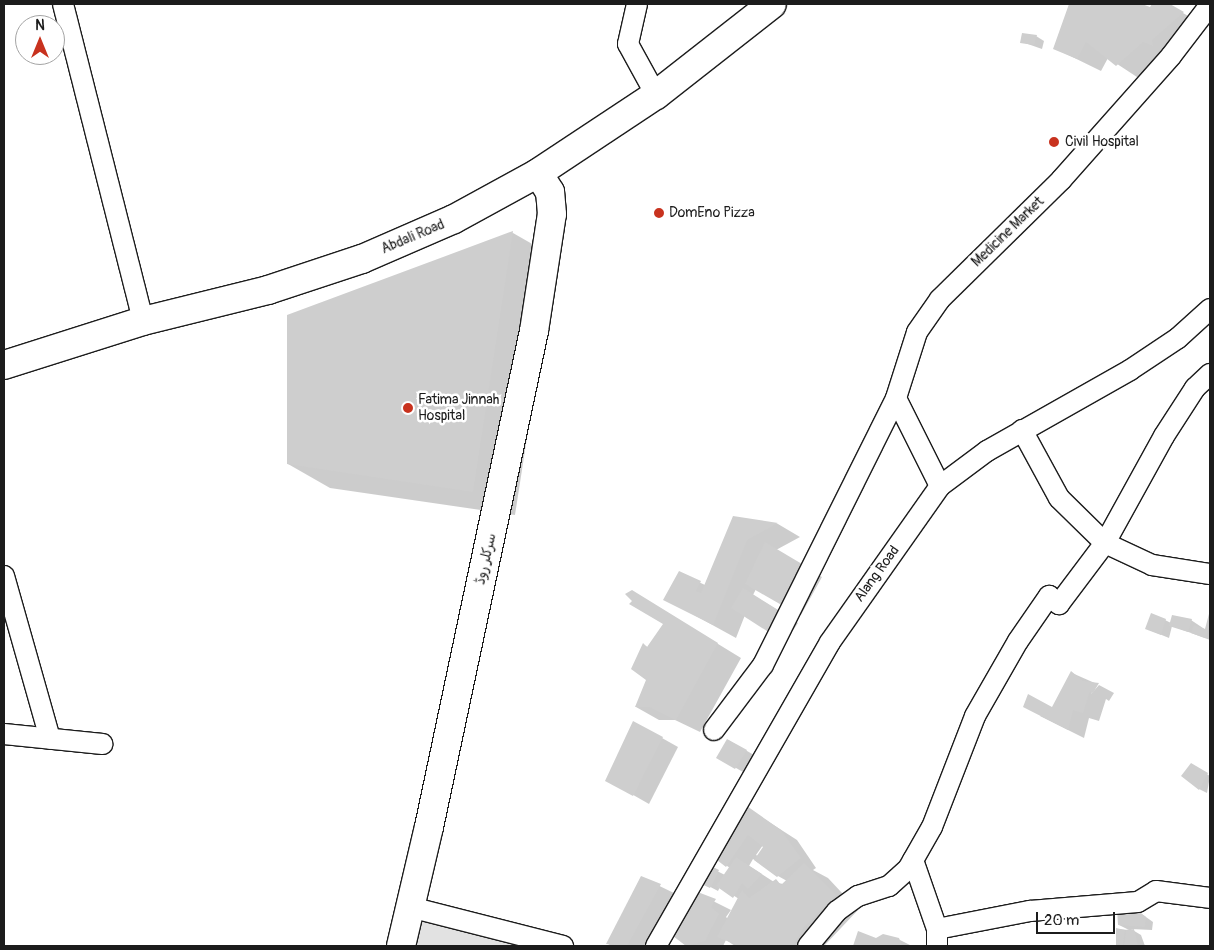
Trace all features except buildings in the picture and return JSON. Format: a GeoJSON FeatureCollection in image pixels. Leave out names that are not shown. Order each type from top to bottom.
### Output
{"type":"FeatureCollection","features":[{"type":"Feature","properties":{"kind":"main road","name":"Abdali Road"},"geometry":{"type":"LineString","coordinates":[[4,364],[143,321],[268,290],[362,259],[454,219],[538,173],[656,95],[772,4]]}},
{"type":"Feature","properties":{"kind":"main road","name":"سرکلر روڈ"},"geometry":{"type":"LineString","coordinates":[[400,946],[534,331],[552,214],[550,192],[538,173]]}},
{"type":"Feature","properties":{"kind":"street"},"geometry":{"type":"LineString","coordinates":[[63,4],[143,321]]}},
{"type":"Feature","properties":{"kind":"street"},"geometry":{"type":"LineString","coordinates":[[637,4],[628,44],[656,95]]}},
{"type":"Feature","properties":{"kind":"street","name":"Medicine Market"},"geometry":{"type":"LineString","coordinates":[[714,730],[763,665],[896,398],[917,332],[940,299],[1061,180],[1171,56],[1210,5]]}},
{"type":"Feature","properties":{"kind":"street","name":"Alang Road"},"geometry":{"type":"LineString","coordinates":[[656,946],[830,642],[940,486],[1022,430],[1130,370],[1178,338],[1210,309]]}},
{"type":"Feature","properties":{"kind":"street"},"geometry":{"type":"LineString","coordinates":[[808,946],[837,911],[858,896],[889,886],[908,870],[932,827],[975,716],[1018,641],[1049,596],[1059,604],[1105,543],[1164,436],[1195,388],[1210,374]]}},
{"type":"Feature","properties":{"kind":"street"},"geometry":{"type":"LineString","coordinates":[[896,398],[940,486]]}},
{"type":"Feature","properties":{"kind":"street"},"geometry":{"type":"LineString","coordinates":[[1022,430],[1059,498],[1105,543],[1152,565],[1210,574]]}},
{"type":"Feature","properties":{"kind":"street"},"geometry":{"type":"LineString","coordinates":[[4,576],[50,739]]}},
{"type":"Feature","properties":{"kind":"street"},"geometry":{"type":"LineString","coordinates":[[4,734],[102,744]]}},
{"type":"Feature","properties":{"kind":"street"},"geometry":{"type":"LineString","coordinates":[[913,860],[937,938],[1030,911],[1138,902],[1156,891],[1210,898]]}},
{"type":"Feature","properties":{"kind":"street"},"geometry":{"type":"LineString","coordinates":[[410,907],[562,946]]}},
{"type":"Feature","properties":{"kind":"shaded area"},"geometry":{"type":"Polygon","coordinates":[[[410,907],[561,946],[399,946],[410,907]]]}},
{"type":"Feature","properties":{"kind":"place","name":"Civil Hospital"},"geometry":{"type":"Point","coordinates":[1054,142]}},
{"type":"Feature","properties":{"kind":"place","name":"DomEno Pizza"},"geometry":{"type":"Point","coordinates":[659,213]}},
{"type":"Feature","properties":{"kind":"place","name":"Fatima Jinnah Hospital"},"geometry":{"type":"Point","coordinates":[408,408]}}]}
